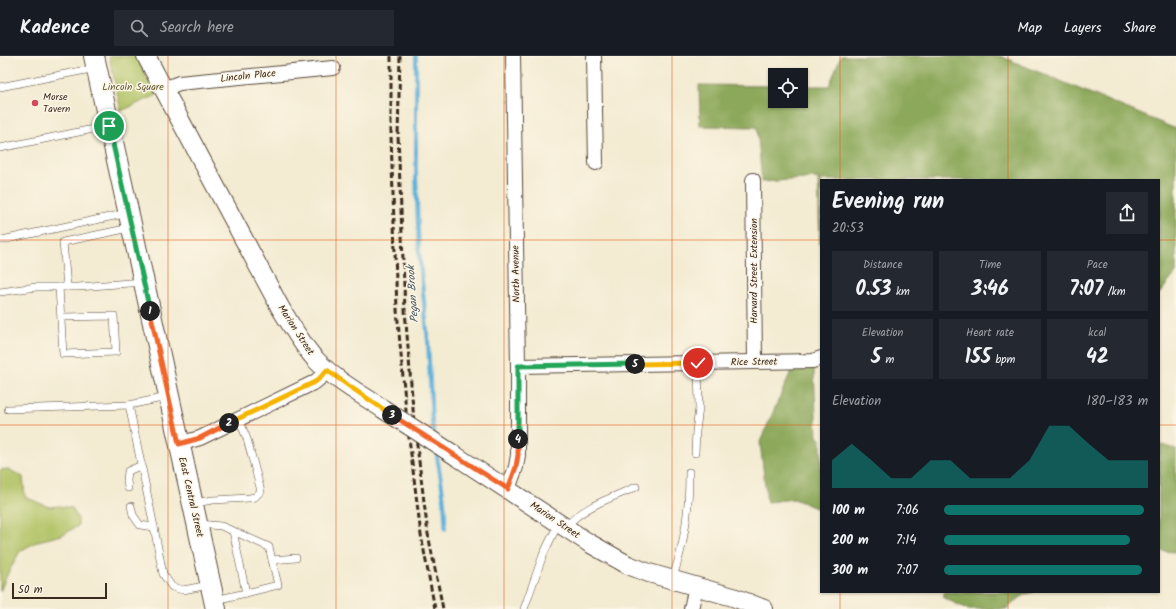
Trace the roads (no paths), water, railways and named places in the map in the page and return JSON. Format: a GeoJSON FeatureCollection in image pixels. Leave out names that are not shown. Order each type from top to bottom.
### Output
{"type":"FeatureCollection","features":[{"type":"Feature","properties":{"kind":"main road","name":"East Central Street"},"geometry":{"type":"LineString","coordinates":[[95,62],[214,598]]}},
{"type":"Feature","properties":{"kind":"street","name":"Marion Street"},"geometry":{"type":"LineString","coordinates":[[146,56],[281,309],[308,351],[327,370],[383,409],[602,551],[628,565],[650,573],[733,597],[764,609]]}},
{"type":"Feature","properties":{"kind":"street","name":"North Avenue"},"geometry":{"type":"LineString","coordinates":[[508,489],[516,467],[518,455],[513,56]]}},
{"type":"Feature","properties":{"kind":"street"},"geometry":{"type":"LineString","coordinates":[[594,56],[596,163]]}},
{"type":"Feature","properties":{"kind":"street","name":"Lincoln Place"},"geometry":{"type":"LineString","coordinates":[[164,89],[179,83],[333,68]]}},
{"type":"Feature","properties":{"kind":"street","name":"Harvard Street Extension"},"geometry":{"type":"LineString","coordinates":[[753,180],[755,362]]}},
{"type":"Feature","properties":{"kind":"street","name":"Rice Street"},"geometry":{"type":"LineString","coordinates":[[518,366],[813,361],[820,358]]}},
{"type":"Feature","properties":{"kind":"street"},"geometry":{"type":"LineString","coordinates":[[179,444],[200,438],[315,382],[327,370]]}},
{"type":"Feature","properties":{"kind":"street"},"geometry":{"type":"LineString","coordinates":[[692,609],[696,586]]}},
{"type":"Feature","properties":{"kind":"lane"},"geometry":{"type":"LineString","coordinates":[[0,87],[95,62]]}},
{"type":"Feature","properties":{"kind":"lane"},"geometry":{"type":"LineString","coordinates":[[0,148],[109,126]]}},
{"type":"Feature","properties":{"kind":"lane"},"geometry":{"type":"LineString","coordinates":[[2,240],[130,221]]}},
{"type":"Feature","properties":{"kind":"lane"},"geometry":{"type":"LineString","coordinates":[[66,287],[63,242],[130,221]]}},
{"type":"Feature","properties":{"kind":"lane"},"geometry":{"type":"LineString","coordinates":[[0,292],[36,286],[66,287],[144,282]]}},
{"type":"Feature","properties":{"kind":"lane"},"geometry":{"type":"LineString","coordinates":[[58,287],[60,317],[63,354],[116,352],[114,316],[60,317]]}},
{"type":"Feature","properties":{"kind":"lane"},"geometry":{"type":"LineString","coordinates":[[695,453],[696,431],[700,408],[698,363]]}},
{"type":"Feature","properties":{"kind":"lane"},"geometry":{"type":"LineString","coordinates":[[8,409],[129,405],[170,397]]}},
{"type":"Feature","properties":{"kind":"lane"},"geometry":{"type":"LineString","coordinates":[[129,405],[163,574],[172,587],[214,598],[246,593],[278,585],[269,547],[221,526],[197,524]]}},
{"type":"Feature","properties":{"kind":"lane"},"geometry":{"type":"LineString","coordinates":[[193,503],[255,497],[261,491],[247,439],[239,419]]}},
{"type":"Feature","properties":{"kind":"lane"},"geometry":{"type":"LineString","coordinates":[[128,488],[128,471],[142,465]]}},
{"type":"Feature","properties":{"kind":"lane"},"geometry":{"type":"LineString","coordinates":[[672,580],[680,555],[684,534],[689,472]]}},
{"type":"Feature","properties":{"kind":"lane"},"geometry":{"type":"LineString","coordinates":[[524,609],[545,550],[561,525],[573,519],[586,509],[636,487]]}},
{"type":"Feature","properties":{"kind":"lane"},"geometry":{"type":"LineString","coordinates":[[131,506],[133,515],[140,525],[154,527]]}},
{"type":"Feature","properties":{"kind":"lane"},"geometry":{"type":"LineString","coordinates":[[233,531],[246,593]]}},
{"type":"Feature","properties":{"kind":"lane"},"geometry":{"type":"LineString","coordinates":[[272,560],[296,558]]}},
{"type":"Feature","properties":{"kind":"waterway","name":"Pegan Brook"},"geometry":{"type":"LineString","coordinates":[[416,56],[416,175],[419,252],[428,341],[434,435]]}},
{"type":"Feature","properties":{"kind":"waterway","name":"Pegan Brook"},"geometry":{"type":"LineString","coordinates":[[436,450],[444,499],[445,529]]}},
{"type":"Feature","properties":{"kind":"railway"},"geometry":{"type":"LineString","coordinates":[[391,56],[391,136],[397,310],[407,422],[421,535],[435,609]]}},
{"type":"Feature","properties":{"kind":"railway"},"geometry":{"type":"LineString","coordinates":[[400,56],[398,135],[405,310],[414,421],[428,534],[443,609]]}},
{"type":"Feature","properties":{"kind":"place","name":"Morse Tavern"},"geometry":{"type":"Point","coordinates":[35,103]}},
{"type":"Feature","properties":{"kind":"park label","name":"Lincoln Square"},"geometry":{"type":"Point","coordinates":[133,87]}}]}
